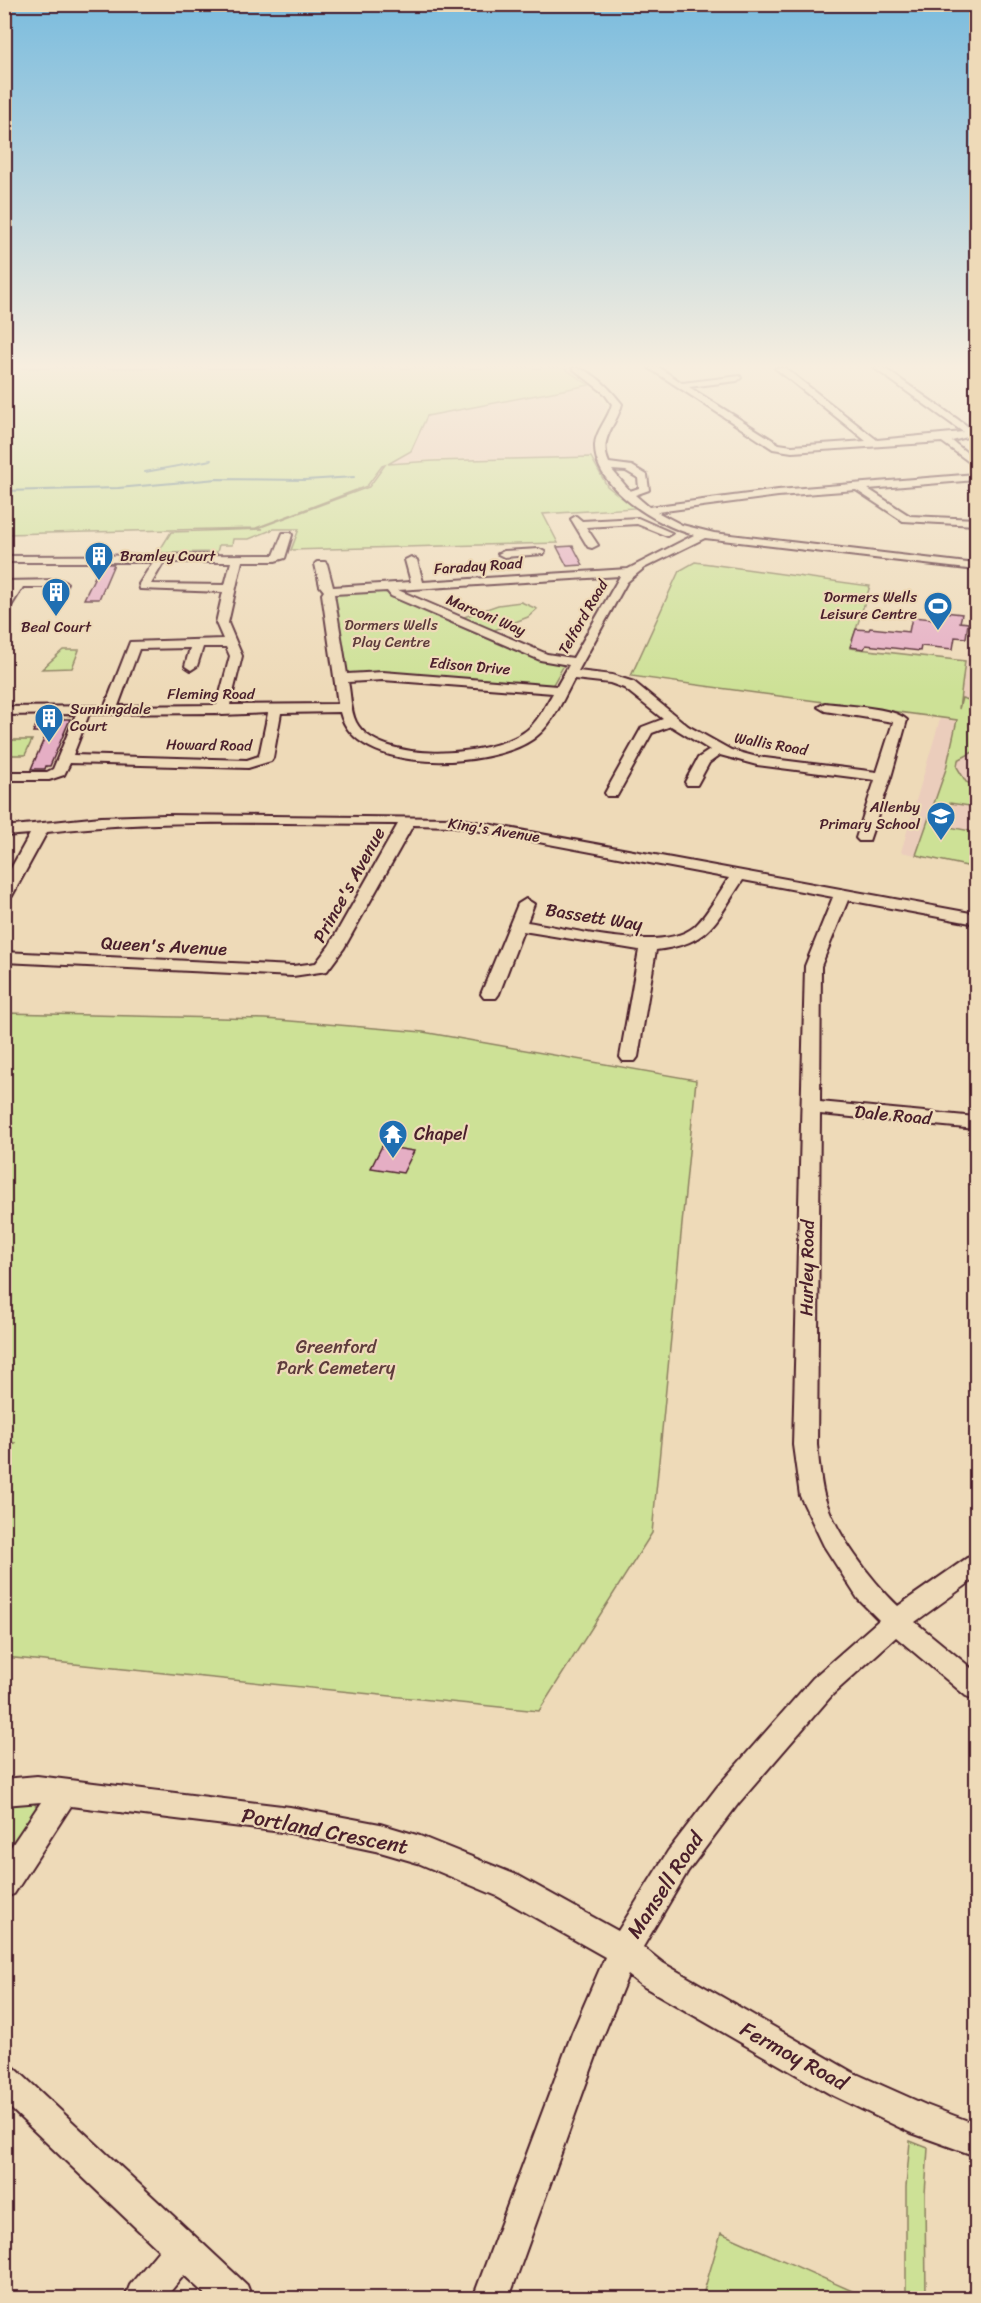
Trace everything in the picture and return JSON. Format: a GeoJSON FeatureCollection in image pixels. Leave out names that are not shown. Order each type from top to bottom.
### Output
{"type":"FeatureCollection","features":[{"type":"Feature","properties":{"kind":"street"},"geometry":{"type":"LineString","coordinates":[[613,475],[628,494],[647,510],[700,537]]}},
{"type":"Feature","properties":{"kind":"street"},"geometry":{"type":"LineString","coordinates":[[628,494],[644,490],[643,477],[640,475]]}},
{"type":"Feature","properties":{"kind":"street"},"geometry":{"type":"LineString","coordinates":[[647,510],[778,493],[976,477]]}},
{"type":"Feature","properties":{"kind":"street"},"geometry":{"type":"LineString","coordinates":[[857,486],[907,519],[976,522]]}},
{"type":"Feature","properties":{"kind":"street"},"geometry":{"type":"LineString","coordinates":[[591,545],[577,522],[660,518]]}},
{"type":"Feature","properties":{"kind":"street"},"geometry":{"type":"LineString","coordinates":[[638,520],[660,530],[700,537],[976,567]]}},
{"type":"Feature","properties":{"kind":"street"},"geometry":{"type":"LineString","coordinates":[[4,559],[281,556],[287,535]]}},
{"type":"Feature","properties":{"kind":"street","name":"Telford Road"},"geometry":{"type":"LineString","coordinates":[[321,564],[326,586],[330,591],[328,594],[341,678],[353,728],[379,746],[416,755],[460,756],[492,751],[525,738],[542,723],[617,587],[629,572],[700,537]]}},
{"type":"Feature","properties":{"kind":"street"},"geometry":{"type":"LineString","coordinates":[[504,554],[543,560]]}},
{"type":"Feature","properties":{"kind":"street"},"geometry":{"type":"LineString","coordinates":[[160,558],[156,569],[144,583],[144,587],[230,589]]}},
{"type":"Feature","properties":{"kind":"street"},"geometry":{"type":"LineString","coordinates":[[222,711],[236,656],[222,623],[237,558]]}},
{"type":"Feature","properties":{"kind":"street"},"geometry":{"type":"LineString","coordinates":[[411,560],[418,585]]}},
{"type":"Feature","properties":{"kind":"street","name":"Faraday Road"},"geometry":{"type":"LineString","coordinates":[[330,591],[418,585],[543,560],[629,572]]}},
{"type":"Feature","properties":{"kind":"street"},"geometry":{"type":"LineString","coordinates":[[4,584],[61,583],[57,592]]}},
{"type":"Feature","properties":{"kind":"street"},"geometry":{"type":"LineString","coordinates":[[4,608],[18,584]]}},
{"type":"Feature","properties":{"kind":"street","name":"Marconi Way"},"geometry":{"type":"LineString","coordinates":[[390,587],[395,594],[571,668]]}},
{"type":"Feature","properties":{"kind":"street"},"geometry":{"type":"LineString","coordinates":[[110,710],[134,645],[230,643]]}},
{"type":"Feature","properties":{"kind":"street"},"geometry":{"type":"LineString","coordinates":[[191,666],[197,645]]}},
{"type":"Feature","properties":{"kind":"street","name":"Wallis Road"},"geometry":{"type":"LineString","coordinates":[[571,668],[624,683],[642,693],[671,721],[718,750],[757,761],[884,777]]}},
{"type":"Feature","properties":{"kind":"street","name":"Edison Drive"},"geometry":{"type":"LineString","coordinates":[[341,678],[383,676],[560,690]]}},
{"type":"Feature","properties":{"kind":"street","name":"Fleming Road"},"geometry":{"type":"LineString","coordinates":[[4,711],[275,710],[345,701]]}},
{"type":"Feature","properties":{"kind":"street"},"geometry":{"type":"LineString","coordinates":[[825,707],[892,716],[900,720],[864,838]]}},
{"type":"Feature","properties":{"kind":"street"},"geometry":{"type":"LineString","coordinates":[[4,776],[49,776],[59,772],[84,710]]}},
{"type":"Feature","properties":{"kind":"street","name":"Howard Road"},"geometry":{"type":"LineString","coordinates":[[66,759],[259,763],[266,759],[268,753],[275,710]]}},
{"type":"Feature","properties":{"kind":"street"},"geometry":{"type":"LineString","coordinates":[[612,793],[647,730],[671,721]]}},
{"type":"Feature","properties":{"kind":"street"},"geometry":{"type":"LineString","coordinates":[[692,782],[703,760],[718,750]]}},
{"type":"Feature","properties":{"kind":"street","name":"King's Avenue"},"geometry":{"type":"LineString","coordinates":[[4,832],[101,821],[165,819],[454,822],[976,919]]}},
{"type":"Feature","properties":{"kind":"street","name":"Prince's Avenue"},"geometry":{"type":"LineString","coordinates":[[321,967],[336,948],[408,820]]}},
{"type":"Feature","properties":{"kind":"street"},"geometry":{"type":"LineString","coordinates":[[4,896],[41,828]]}},
{"type":"Feature","properties":{"kind":"street","name":"Bassett Way"},"geometry":{"type":"LineString","coordinates":[[518,925],[648,946],[679,942],[701,930],[739,875]]}},
{"type":"Feature","properties":{"kind":"street","name":"Hurley Road"},"geometry":{"type":"LineString","coordinates":[[842,894],[813,966],[805,1445],[812,1496],[836,1546],[867,1593],[896,1621],[976,1688]]}},
{"type":"Feature","properties":{"kind":"street"},"geometry":{"type":"LineString","coordinates":[[490,994],[526,904]]}},
{"type":"Feature","properties":{"kind":"street"},"geometry":{"type":"LineString","coordinates":[[628,1057],[648,946]]}},
{"type":"Feature","properties":{"kind":"street","name":"Queen's Avenue"},"geometry":{"type":"LineString","coordinates":[[4,957],[293,971],[321,967]]}},
{"type":"Feature","properties":{"kind":"street","name":"Dale Road"},"geometry":{"type":"LineString","coordinates":[[809,1107],[976,1123]]}},
{"type":"Feature","properties":{"kind":"street","name":"Mansell Road"},"geometry":{"type":"LineString","coordinates":[[491,2298],[588,2033],[623,1951],[678,1861],[728,1795],[824,1686],[896,1621],[976,1565]]}},
{"type":"Feature","properties":{"kind":"street","name":"Portland Crescent"},"geometry":{"type":"LineString","coordinates":[[4,1792],[37,1789],[290,1820],[380,1838],[420,1850],[508,1886],[623,1951]]}},
{"type":"Feature","properties":{"kind":"street"},"geometry":{"type":"LineString","coordinates":[[4,1884],[63,1793]]}},
{"type":"Feature","properties":{"kind":"street","name":"Fermoy Road"},"geometry":{"type":"LineString","coordinates":[[623,1951],[652,1974],[841,2083],[921,2120],[976,2140]]}},
{"type":"Feature","properties":{"kind":"street"},"geometry":{"type":"LineString","coordinates":[[4,2079],[234,2298]]}},
{"type":"Feature","properties":{"kind":"street"},"geometry":{"type":"LineString","coordinates":[[143,2298],[183,2248]]}},
{"type":"Feature","properties":{"kind":"shaded area"},"geometry":{"type":"Polygon","coordinates":[[[975,596],[976,868],[901,852],[940,719],[958,721],[975,596]]]}},
{"type":"Feature","properties":{"kind":"green space"},"geometry":{"type":"Polygon","coordinates":[[[5,475],[375,475],[367,486],[256,528],[5,534],[5,475]]]}},
{"type":"Feature","properties":{"kind":"green space"},"geometry":{"type":"Polygon","coordinates":[[[377,475],[601,475],[607,486],[635,508],[543,514],[558,543],[291,550],[299,529],[274,529],[249,539],[233,539],[232,545],[219,545],[217,552],[158,553],[171,532],[263,529],[258,528],[369,487],[377,475]]]}},
{"type":"Feature","properties":{"kind":"green space"},"geometry":{"type":"Polygon","coordinates":[[[695,562],[870,586],[850,648],[965,661],[959,709],[962,698],[976,702],[976,713],[972,723],[975,751],[958,760],[957,767],[966,782],[976,786],[976,807],[950,803],[939,825],[976,832],[976,868],[916,855],[946,769],[957,720],[631,676],[679,571],[695,562]]]}},
{"type":"Feature","properties":{"kind":"green space","name":"Dormers Wells Play Centre"},"geometry":{"type":"Polygon","coordinates":[[[380,590],[545,661],[564,665],[552,686],[348,676],[335,593],[380,590]]]}},
{"type":"Feature","properties":{"kind":"green space"},"geometry":{"type":"Polygon","coordinates":[[[521,602],[537,609],[528,617],[492,631],[461,618],[498,605],[521,602]]]}},
{"type":"Feature","properties":{"kind":"green space"},"geometry":{"type":"Polygon","coordinates":[[[63,650],[79,650],[72,668],[42,669],[63,650]]]}},
{"type":"Feature","properties":{"kind":"green space"},"geometry":{"type":"Polygon","coordinates":[[[10,740],[32,740],[25,755],[5,755],[10,740]]]}},
{"type":"Feature","properties":{"kind":"green space","name":"Greenford Park Cemetery"},"geometry":{"type":"Polygon","coordinates":[[[5,1013],[266,1019],[423,1032],[696,1080],[652,1533],[539,1711],[5,1657],[4,1444],[16,1443],[4,1442],[5,1013]]]}},
{"type":"Feature","properties":{"kind":"green space"},"geometry":{"type":"Polygon","coordinates":[[[17,1802],[34,1802],[37,1809],[5,1857],[5,1807],[17,1802]]]}},
{"type":"Feature","properties":{"kind":"green space"},"geometry":{"type":"Polygon","coordinates":[[[910,2141],[928,2148],[925,2194],[926,2298],[906,2298],[906,2187],[910,2141]]]}},
{"type":"Feature","properties":{"kind":"green space"},"geometry":{"type":"Polygon","coordinates":[[[721,2233],[868,2298],[702,2298],[721,2233]]]}},
{"type":"Feature","properties":{"kind":"building"},"geometry":{"type":"Polygon","coordinates":[[[573,546],[583,565],[567,566],[557,547],[573,546]]]}},
{"type":"Feature","properties":{"kind":"building","name":"Bramley Court"},"geometry":{"type":"Polygon","coordinates":[[[101,564],[114,564],[99,599],[84,599],[101,564]]]}},
{"type":"Feature","properties":{"kind":"building","name":"Dormers Wells Leisure Centre"},"geometry":{"type":"Polygon","coordinates":[[[935,611],[962,614],[960,622],[968,623],[966,638],[955,637],[953,649],[921,646],[920,651],[866,645],[864,649],[850,647],[856,629],[909,632],[912,617],[933,619],[935,611]]]}},
{"type":"Feature","properties":{"kind":"building","name":"Sunningdale Court"},"geometry":{"type":"Polygon","coordinates":[[[39,719],[70,719],[50,766],[46,766],[45,769],[31,769],[47,732],[33,732],[39,719]]]}},
{"type":"Feature","properties":{"kind":"building","name":"Chapel"},"geometry":{"type":"Polygon","coordinates":[[[382,1146],[414,1151],[403,1173],[371,1168],[382,1146]]]}},
{"type":"Feature","properties":{"kind":"waterway"},"geometry":{"type":"LineString","coordinates":[[4,491],[118,488],[217,479],[305,480],[354,477]]}},
{"type":"Feature","properties":{"kind":"place","name":"Bramley Court"},"geometry":{"type":"Point","coordinates":[99,582]}},
{"type":"Feature","properties":{"kind":"place","name":"Beal Court"},"geometry":{"type":"Point","coordinates":[56,618]}},
{"type":"Feature","properties":{"kind":"place","name":"Dormers Wells Leisure Centre"},"geometry":{"type":"Point","coordinates":[938,632]}},
{"type":"Feature","properties":{"kind":"place","name":"Sunningdale Court"},"geometry":{"type":"Point","coordinates":[49,744]}},
{"type":"Feature","properties":{"kind":"place","name":"Allenby Primary School"},"geometry":{"type":"Point","coordinates":[941,842]}},
{"type":"Feature","properties":{"kind":"place","name":"Chapel"},"geometry":{"type":"Point","coordinates":[393,1160]}}]}
